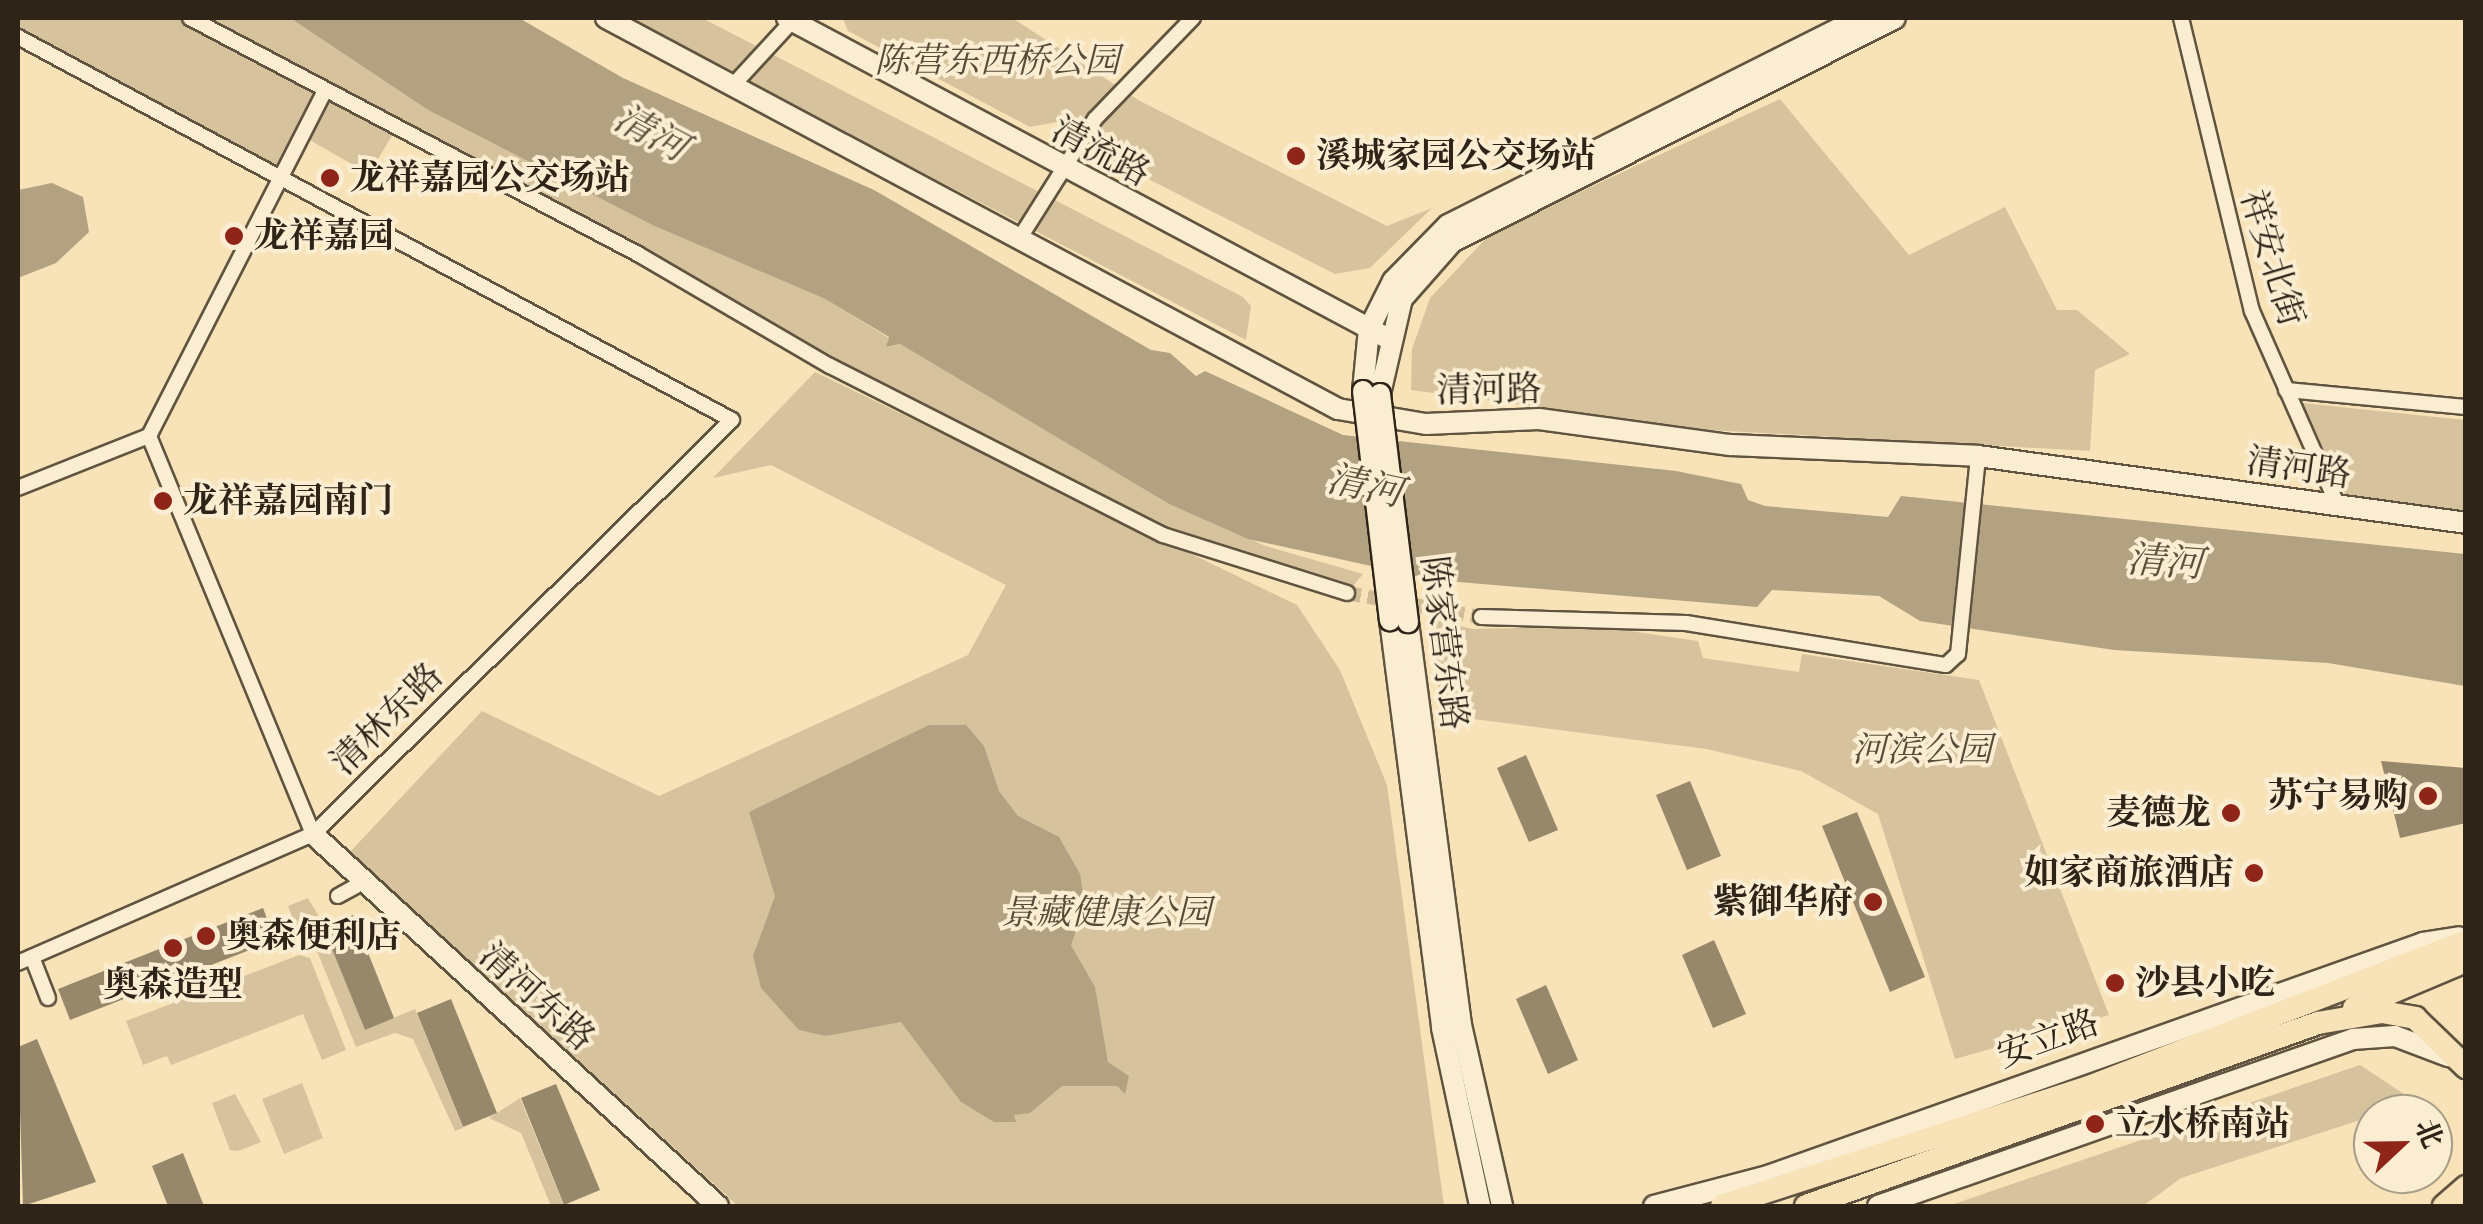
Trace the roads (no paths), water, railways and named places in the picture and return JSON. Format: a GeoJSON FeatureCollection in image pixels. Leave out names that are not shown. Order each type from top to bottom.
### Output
{"type":"FeatureCollection","features":[{"type":"Feature","properties":{"kind":"main road","name":"安立路"},"geometry":{"type":"LineString","coordinates":[[1722,1206],[2086,1088],[2466,938]]}},
{"type":"Feature","properties":{"kind":"main road"},"geometry":{"type":"LineString","coordinates":[[1806,1206],[2318,1024],[2466,960]]}},
{"type":"Feature","properties":{"kind":"main road"},"geometry":{"type":"LineString","coordinates":[[2318,1024],[2382,1012],[2415,1018],[2466,1067]]}},
{"type":"Feature","properties":{"kind":"main road"},"geometry":{"type":"LineString","coordinates":[[2444,1206],[2466,1187]]}},
{"type":"Feature","properties":{"kind":"street"},"geometry":{"type":"LineString","coordinates":[[190,18],[638,254],[830,366],[1163,535],[1347,593]]}},
{"type":"Feature","properties":{"kind":"street","name":"清河路"},"geometry":{"type":"LineString","coordinates":[[606,18],[735,83],[1338,408],[1426,424],[1539,419],[1730,445],[1978,456],[2466,523]]}},
{"type":"Feature","properties":{"kind":"street"},"geometry":{"type":"LineString","coordinates":[[735,83],[792,18]]}},
{"type":"Feature","properties":{"kind":"street","name":"清流路"},"geometry":{"type":"LineString","coordinates":[[792,18],[1062,168],[1378,333]]}},
{"type":"Feature","properties":{"kind":"street"},"geometry":{"type":"LineString","coordinates":[[1021,236],[1095,118],[1193,18]]}},
{"type":"Feature","properties":{"kind":"street","name":"陈家营东路"},"geometry":{"type":"LineString","coordinates":[[1480,1206],[1442,1028],[1372,393],[1378,333],[1393,281],[1425,243],[1487,198],[1859,18]]}},
{"type":"Feature","properties":{"kind":"street","name":"陈家营东路"},"geometry":{"type":"LineString","coordinates":[[1378,333],[1413,280],[1486,219],[1895,18]]}},
{"type":"Feature","properties":{"kind":"street","name":"祥安北街"},"geometry":{"type":"LineString","coordinates":[[2182,18],[2231,239],[2286,390],[2338,506]]}},
{"type":"Feature","properties":{"kind":"street"},"geometry":{"type":"LineString","coordinates":[[18,37],[280,182]]}},
{"type":"Feature","properties":{"kind":"street"},"geometry":{"type":"LineString","coordinates":[[18,488],[149,436],[325,91]]}},
{"type":"Feature","properties":{"kind":"street","name":"清林东路"},"geometry":{"type":"LineString","coordinates":[[25,960],[313,834],[732,420],[280,182]]}},
{"type":"Feature","properties":{"kind":"street"},"geometry":{"type":"LineString","coordinates":[[2286,390],[2466,407]]}},
{"type":"Feature","properties":{"kind":"street"},"geometry":{"type":"LineString","coordinates":[[149,436],[313,834]]}},
{"type":"Feature","properties":{"kind":"street"},"geometry":{"type":"LineString","coordinates":[[1481,617],[1686,623],[1946,666],[1958,654],[1978,456]]}},
{"type":"Feature","properties":{"kind":"street","name":"陈家营东路"},"geometry":{"type":"LineString","coordinates":[[1399,621],[1461,1025],[1502,1206]]}},
{"type":"Feature","properties":{"kind":"street","name":"清河东路"},"geometry":{"type":"LineString","coordinates":[[313,834],[718,1206]]}},
{"type":"Feature","properties":{"kind":"street"},"geometry":{"type":"LineString","coordinates":[[338,896],[356,886]]}},
{"type":"Feature","properties":{"kind":"street","name":"安立路"},"geometry":{"type":"LineString","coordinates":[[1654,1206],[1768,1176],[2422,943],[2466,938]]}},
{"type":"Feature","properties":{"kind":"street"},"geometry":{"type":"LineString","coordinates":[[25,960],[48,998]]}},
{"type":"Feature","properties":{"kind":"street"},"geometry":{"type":"LineString","coordinates":[[1878,1206],[2353,1040],[2395,1036],[2434,1046],[2466,1067]]}},
{"type":"Feature","properties":{"kind":"water","name":"清河"},"geometry":{"type":"Polygon","coordinates":[[[290,18],[519,18],[623,78],[874,190],[1151,350],[1170,353],[1196,376],[1205,371],[1343,435],[1676,471],[1741,484],[1748,500],[1765,506],[1888,517],[1901,496],[2465,554],[2465,686],[2328,663],[2114,650],[1920,621],[1879,596],[1772,590],[1757,607],[1435,580],[1248,539],[1169,504],[900,344],[886,347],[889,337],[825,299],[652,225],[428,110],[290,18]]]}},
{"type":"Feature","properties":{"kind":"water"},"geometry":{"type":"Polygon","coordinates":[[[52,183],[83,197],[89,232],[56,263],[18,278],[18,190],[52,183]]]}},
{"type":"Feature","properties":{"kind":"water"},"geometry":{"type":"Polygon","coordinates":[[[929,725],[966,725],[984,746],[999,791],[1018,816],[1059,837],[1080,874],[1085,905],[1071,945],[1095,987],[1108,1062],[1129,1076],[1125,1094],[1117,1086],[1062,1086],[1030,1113],[1014,1115],[1016,1122],[994,1122],[961,1102],[901,1022],[826,1036],[799,1030],[761,988],[753,956],[775,896],[749,812],[929,725]]]}},
{"type":"Feature","properties":{"kind":"tunnel"},"geometry":{"type":"LineString","coordinates":[[1347,593],[1481,617]]}},
{"type":"Feature","properties":{"kind":"place","name":"溪城家园公交场站"},"geometry":{"type":"Point","coordinates":[1296,156]}},
{"type":"Feature","properties":{"kind":"place","name":"龙祥嘉园公交场站"},"geometry":{"type":"Point","coordinates":[330,178]}},
{"type":"Feature","properties":{"kind":"place","name":"龙祥嘉园"},"geometry":{"type":"Point","coordinates":[234,236]}},
{"type":"Feature","properties":{"kind":"place","name":"龙祥嘉园南门"},"geometry":{"type":"Point","coordinates":[163,501]}},
{"type":"Feature","properties":{"kind":"place","name":"苏宁易购"},"geometry":{"type":"Point","coordinates":[2428,796]}},
{"type":"Feature","properties":{"kind":"place","name":"麦德龙"},"geometry":{"type":"Point","coordinates":[2231,813]}},
{"type":"Feature","properties":{"kind":"place","name":"如家商旅酒店"},"geometry":{"type":"Point","coordinates":[2254,873]}},
{"type":"Feature","properties":{"kind":"place","name":"紫御华府"},"geometry":{"type":"Point","coordinates":[1873,902]}},
{"type":"Feature","properties":{"kind":"place","name":"奥森便利店"},"geometry":{"type":"Point","coordinates":[206,936]}},
{"type":"Feature","properties":{"kind":"place","name":"奥森造型"},"geometry":{"type":"Point","coordinates":[173,948]}},
{"type":"Feature","properties":{"kind":"place","name":"沙县小吃"},"geometry":{"type":"Point","coordinates":[2115,983]}},
{"type":"Feature","properties":{"kind":"place","name":"立水桥南站"},"geometry":{"type":"Point","coordinates":[2095,1124]}},
{"type":"Feature","properties":{"kind":"park label","name":"陈营东西桥公园"},"geometry":{"type":"Point","coordinates":[997,61]}},
{"type":"Feature","properties":{"kind":"park label","name":"河滨公园"},"geometry":{"type":"Point","coordinates":[1922,750]}},
{"type":"Feature","properties":{"kind":"park label","name":"景藏健康公园"},"geometry":{"type":"Point","coordinates":[1106,913]}}]}
